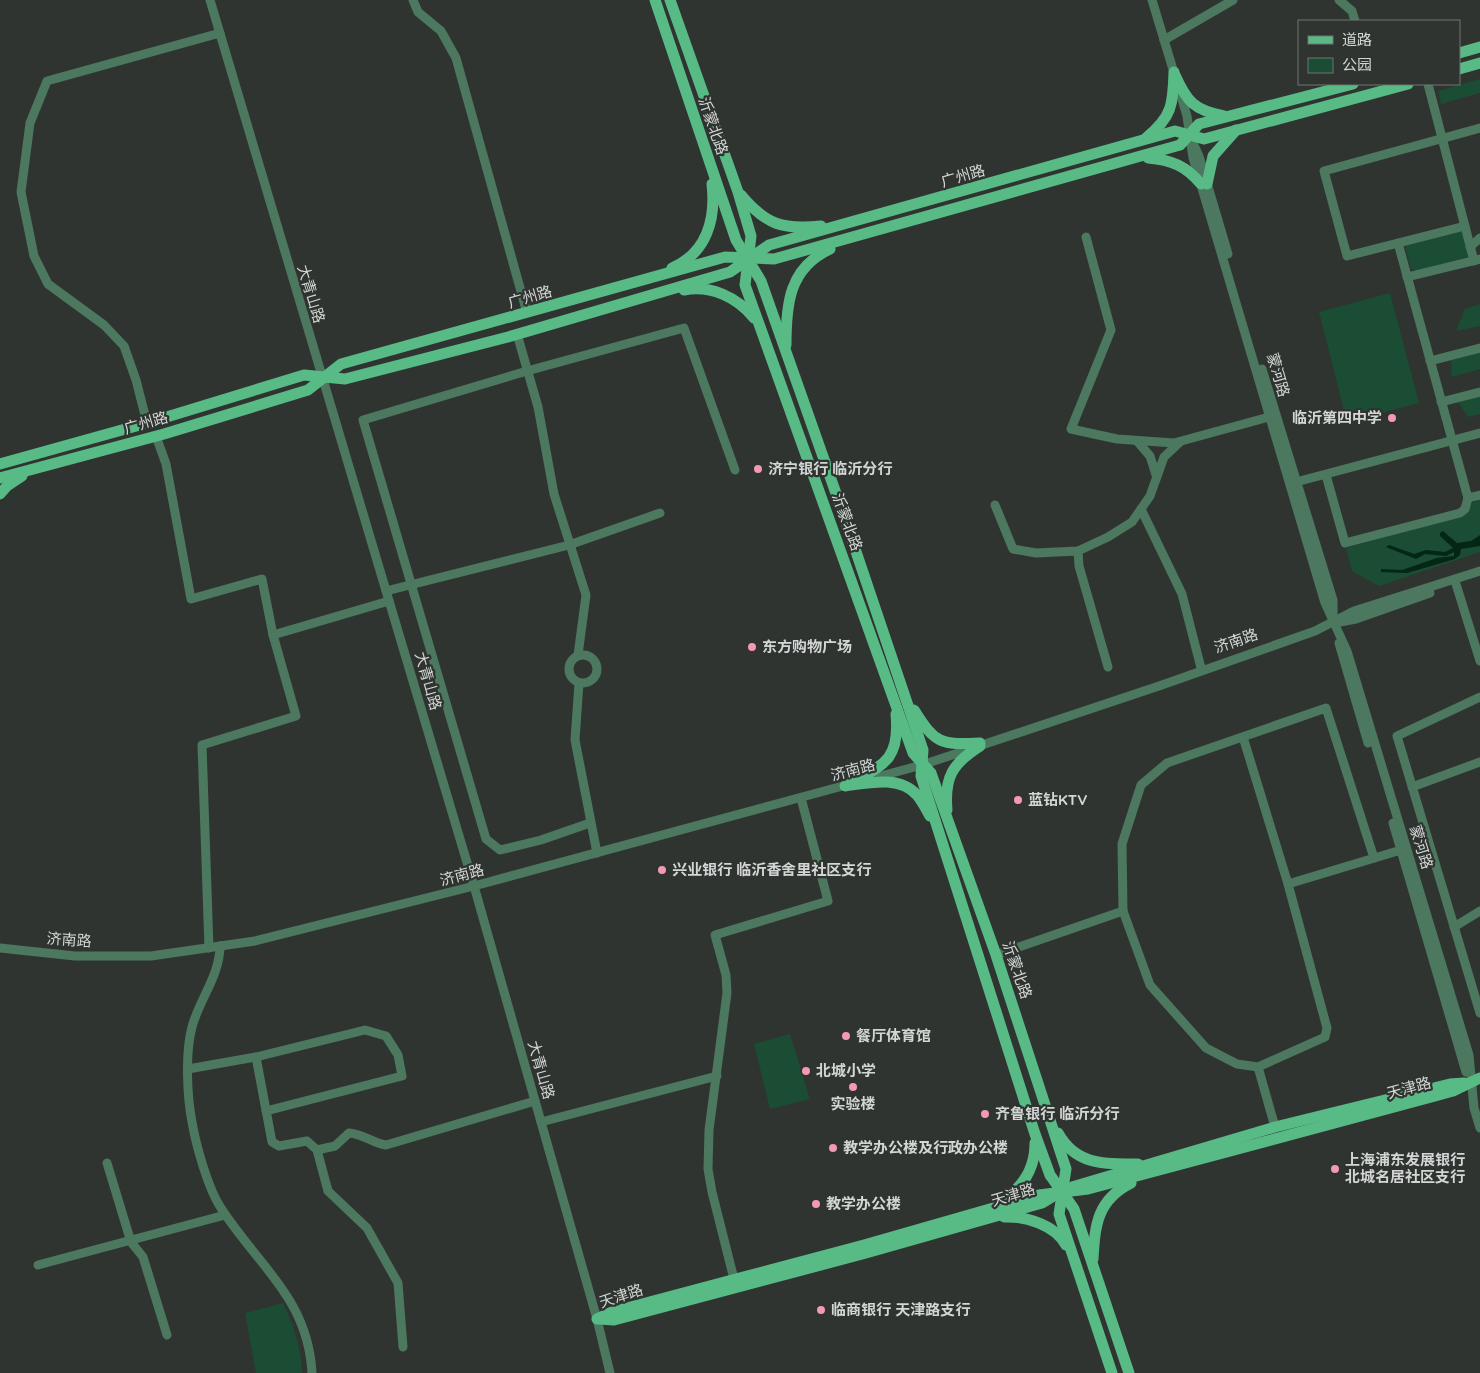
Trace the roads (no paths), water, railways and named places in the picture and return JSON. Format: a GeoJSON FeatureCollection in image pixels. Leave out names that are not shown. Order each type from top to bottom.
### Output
{"type":"FeatureCollection","features":[{"type":"Feature","properties":{"kind":"main road","name":"沂蒙北路"},"geometry":{"type":"LineString","coordinates":[[654,0],[736,240],[760,281],[844,516],[899,694]]}},
{"type":"Feature","properties":{"kind":"main road","name":"沂蒙北路"},"geometry":{"type":"LineString","coordinates":[[670,0],[738,192],[751,236],[745,285],[899,694],[922,750],[921,776],[996,955],[1050,1119],[1066,1169],[1059,1214],[1070,1253],[1112,1373]]}},
{"type":"Feature","properties":{"kind":"main road"},"geometry":{"type":"LineString","coordinates":[[1460,54],[1480,47]]}},
{"type":"Feature","properties":{"kind":"main road"},"geometry":{"type":"LineString","coordinates":[[1460,69],[1480,63]]}},
{"type":"Feature","properties":{"kind":"main road"},"geometry":{"type":"LineString","coordinates":[[1174,72],[1186,98],[1198,108],[1228,116]]}},
{"type":"Feature","properties":{"kind":"main road"},"geometry":{"type":"LineString","coordinates":[[1141,141],[1167,117],[1173,102],[1174,72]]}},
{"type":"Feature","properties":{"kind":"main road","name":"广州路"},"geometry":{"type":"LineString","coordinates":[[0,478],[156,436],[308,390],[341,364],[642,282],[725,257],[774,259],[852,239],[1142,157],[1180,145],[1199,124],[1349,85]]}},
{"type":"Feature","properties":{"kind":"main road","name":"广州路"},"geometry":{"type":"LineString","coordinates":[[0,464],[147,423],[304,375],[345,380],[517,334],[730,272],[769,245],[850,224],[1175,131],[1204,139],[1404,85]]}},
{"type":"Feature","properties":{"kind":"main road"},"geometry":{"type":"LineString","coordinates":[[1142,157],[1167,160],[1182,165],[1204,184],[1213,156],[1236,130]]}},
{"type":"Feature","properties":{"kind":"main road"},"geometry":{"type":"LineString","coordinates":[[642,282],[680,265],[698,250],[708,236],[713,214],[710,162]]}},
{"type":"Feature","properties":{"kind":"main road"},"geometry":{"type":"LineString","coordinates":[[738,192],[753,209],[770,221],[795,229],[850,224]]}},
{"type":"Feature","properties":{"kind":"main road"},"geometry":{"type":"LineString","coordinates":[[786,354],[786,320],[789,298],[806,264],[820,254],[852,239]]}},
{"type":"Feature","properties":{"kind":"main road"},"geometry":{"type":"LineString","coordinates":[[648,296],[688,289],[709,290],[729,296],[746,308],[759,324]]}},
{"type":"Feature","properties":{"kind":"main road"},"geometry":{"type":"LineString","coordinates":[[0,455],[29,457]]}},
{"type":"Feature","properties":{"kind":"main road"},"geometry":{"type":"LineString","coordinates":[[0,494],[7,486],[33,470]]}},
{"type":"Feature","properties":{"kind":"main road"},"geometry":{"type":"LineString","coordinates":[[899,694],[927,732],[940,741],[953,744],[980,744]]}},
{"type":"Feature","properties":{"kind":"main road"},"geometry":{"type":"LineString","coordinates":[[845,786],[882,766],[892,753],[896,743],[899,694]]}},
{"type":"Feature","properties":{"kind":"main road"},"geometry":{"type":"LineString","coordinates":[[945,832],[946,802],[951,771],[961,758],[980,744]]}},
{"type":"Feature","properties":{"kind":"main road"},"geometry":{"type":"LineString","coordinates":[[845,786],[883,782],[904,785],[917,795],[945,832]]}},
{"type":"Feature","properties":{"kind":"main road","name":"沂蒙北路"},"geometry":{"type":"LineString","coordinates":[[945,832],[1035,1134],[1050,1175],[1074,1209],[1129,1373]]}},
{"type":"Feature","properties":{"kind":"main road","name":"天津路"},"geometry":{"type":"LineString","coordinates":[[1154,1167],[1275,1128],[1450,1084],[1477,1081]]}},
{"type":"Feature","properties":{"kind":"main road","name":"天津路"},"geometry":{"type":"LineString","coordinates":[[597,1319],[612,1312],[734,1279],[986,1215],[1042,1203],[1063,1191],[1086,1182],[1154,1167],[1453,1092],[1477,1081]]}},
{"type":"Feature","properties":{"kind":"main road"},"geometry":{"type":"LineString","coordinates":[[1050,1119],[1060,1137],[1085,1160],[1106,1164],[1154,1167]]}},
{"type":"Feature","properties":{"kind":"main road"},"geometry":{"type":"LineString","coordinates":[[986,1215],[1012,1195],[1028,1175],[1035,1157],[1035,1134]]}},
{"type":"Feature","properties":{"kind":"main road"},"geometry":{"type":"LineString","coordinates":[[1093,1266],[1094,1239],[1102,1207],[1117,1190],[1154,1167]]}},
{"type":"Feature","properties":{"kind":"main road"},"geometry":{"type":"LineString","coordinates":[[986,1215],[1011,1217],[1043,1225],[1062,1238],[1070,1253]]}},
{"type":"Feature","properties":{"kind":"main road","name":"天津路"},"geometry":{"type":"LineString","coordinates":[[597,1319],[624,1317],[986,1215]]}},
{"type":"Feature","properties":{"kind":"street","name":"大青山路"},"geometry":{"type":"LineString","coordinates":[[210,0],[474,886],[597,1319],[610,1373]]}},
{"type":"Feature","properties":{"kind":"street"},"geometry":{"type":"LineString","coordinates":[[414,0],[418,12],[441,31],[456,58],[527,313]]}},
{"type":"Feature","properties":{"kind":"street","name":"蒙河路"},"geometry":{"type":"LineString","coordinates":[[1152,0],[1187,116],[1189,136],[1199,156],[1204,184],[1325,603],[1350,661],[1477,1081],[1480,1101]]}},
{"type":"Feature","properties":{"kind":"street"},"geometry":{"type":"LineString","coordinates":[[1164,40],[1233,0]]}},
{"type":"Feature","properties":{"kind":"street"},"geometry":{"type":"LineString","coordinates":[[1339,0],[1352,11],[1355,20]]}},
{"type":"Feature","properties":{"kind":"street"},"geometry":{"type":"LineString","coordinates":[[147,423],[136,380],[124,346],[104,325],[48,284],[34,256],[21,192],[30,123],[47,81],[220,33]]}},
{"type":"Feature","properties":{"kind":"street"},"geometry":{"type":"LineString","coordinates":[[1407,277],[1477,260],[1470,247],[1428,85]]}},
{"type":"Feature","properties":{"kind":"street"},"geometry":{"type":"LineString","coordinates":[[1465,226],[1347,256],[1324,172],[1480,128]]}},
{"type":"Feature","properties":{"kind":"street","name":"蒙河路"},"geometry":{"type":"LineString","coordinates":[[1204,184],[1333,600],[1333,623],[1400,850],[1477,1081],[1474,1108],[1480,1128]]}},
{"type":"Feature","properties":{"kind":"street"},"geometry":{"type":"LineString","coordinates":[[1086,237],[1111,330],[1071,428],[1117,440],[1174,443],[1270,417]]}},
{"type":"Feature","properties":{"kind":"street"},"geometry":{"type":"LineString","coordinates":[[1470,247],[1480,238]]}},
{"type":"Feature","properties":{"kind":"street"},"geometry":{"type":"LineString","coordinates":[[1326,474],[1344,543],[1460,513],[1465,509],[1468,498],[1398,243]]}},
{"type":"Feature","properties":{"kind":"street"},"geometry":{"type":"LineString","coordinates":[[590,823],[541,840],[500,850],[486,838],[363,420],[527,371],[684,328],[735,470]]}},
{"type":"Feature","properties":{"kind":"street"},"geometry":{"type":"LineString","coordinates":[[517,334],[538,407],[554,494],[586,596],[578,655],[570,662],[568,670],[570,675],[578,682],[592,680],[597,670],[591,657],[578,655]]}},
{"type":"Feature","properties":{"kind":"street"},"geometry":{"type":"LineString","coordinates":[[1430,361],[1480,348]]}},
{"type":"Feature","properties":{"kind":"street"},"geometry":{"type":"LineString","coordinates":[[1441,402],[1480,392]]}},
{"type":"Feature","properties":{"kind":"street"},"geometry":{"type":"LineString","coordinates":[[1296,482],[1480,433]]}},
{"type":"Feature","properties":{"kind":"street"},"geometry":{"type":"LineString","coordinates":[[156,436],[166,464],[191,599],[262,579],[274,635],[296,716],[202,745],[209,948]]}},
{"type":"Feature","properties":{"kind":"street"},"geometry":{"type":"LineString","coordinates":[[1137,441],[1150,456],[1156,475]]}},
{"type":"Feature","properties":{"kind":"street"},"geometry":{"type":"LineString","coordinates":[[995,505],[1013,549],[1036,553],[1078,551],[1108,538],[1132,522],[1150,496],[1164,457],[1181,441]]}},
{"type":"Feature","properties":{"kind":"street"},"geometry":{"type":"LineString","coordinates":[[1468,498],[1480,495]]}},
{"type":"Feature","properties":{"kind":"street"},"geometry":{"type":"LineString","coordinates":[[1141,509],[1182,594],[1201,668]]}},
{"type":"Feature","properties":{"kind":"street"},"geometry":{"type":"LineString","coordinates":[[386,591],[570,546],[660,514]]}},
{"type":"Feature","properties":{"kind":"street"},"geometry":{"type":"LineString","coordinates":[[1078,551],[1079,566],[1108,667]]}},
{"type":"Feature","properties":{"kind":"street","name":"济南路"},"geometry":{"type":"LineString","coordinates":[[0,948],[75,956],[151,956],[255,941],[474,886],[922,765],[941,755],[980,744],[1232,660],[1333,623],[1354,611],[1480,571]]}},
{"type":"Feature","properties":{"kind":"street","name":"济南路"},"geometry":{"type":"LineString","coordinates":[[980,744],[1333,623],[1356,619],[1480,576]]}},
{"type":"Feature","properties":{"kind":"street"},"geometry":{"type":"LineString","coordinates":[[1456,584],[1480,661]]}},
{"type":"Feature","properties":{"kind":"street"},"geometry":{"type":"LineString","coordinates":[[274,635],[389,601]]}},
{"type":"Feature","properties":{"kind":"street"},"geometry":{"type":"LineString","coordinates":[[578,682],[575,740],[590,823],[598,853]]}},
{"type":"Feature","properties":{"kind":"street"},"geometry":{"type":"LineString","coordinates":[[1480,697],[1396,736],[1480,1013]]}},
{"type":"Feature","properties":{"kind":"street"},"geometry":{"type":"LineString","coordinates":[[1243,737],[1288,884],[1327,1028],[1325,1037],[1258,1067],[1236,1064],[1206,1048],[1150,985],[1124,911],[1122,844],[1141,785],[1167,763],[1326,708],[1374,858]]}},
{"type":"Feature","properties":{"kind":"street"},"geometry":{"type":"LineString","coordinates":[[1412,787],[1480,762]]}},
{"type":"Feature","properties":{"kind":"street"},"geometry":{"type":"LineString","coordinates":[[734,1279],[719,1224],[708,1169],[709,1130],[727,993],[726,975],[715,935],[828,901],[801,798]]}},
{"type":"Feature","properties":{"kind":"street"},"geometry":{"type":"LineString","coordinates":[[1288,884],[1400,850]]}},
{"type":"Feature","properties":{"kind":"street"},"geometry":{"type":"LineString","coordinates":[[996,955],[1124,911]]}},
{"type":"Feature","properties":{"kind":"street"},"geometry":{"type":"LineString","coordinates":[[1454,927],[1480,912]]}},
{"type":"Feature","properties":{"kind":"street"},"geometry":{"type":"LineString","coordinates":[[220,946],[220,958],[192,1028],[188,1069],[192,1122],[202,1161],[219,1206],[250,1250],[282,1286],[297,1311],[307,1334],[312,1373]]}},
{"type":"Feature","properties":{"kind":"street"},"geometry":{"type":"LineString","coordinates":[[1470,982],[1480,977]]}},
{"type":"Feature","properties":{"kind":"street"},"geometry":{"type":"LineString","coordinates":[[188,1069],[256,1057],[365,1030],[386,1036],[398,1055],[402,1076],[266,1111]]}},
{"type":"Feature","properties":{"kind":"street"},"geometry":{"type":"LineString","coordinates":[[256,1057],[272,1142],[279,1146],[307,1141],[317,1150],[328,1191],[367,1228],[398,1283],[403,1347]]}},
{"type":"Feature","properties":{"kind":"street"},"geometry":{"type":"LineString","coordinates":[[1258,1067],[1275,1128]]}},
{"type":"Feature","properties":{"kind":"street"},"geometry":{"type":"LineString","coordinates":[[541,1122],[717,1076]]}},
{"type":"Feature","properties":{"kind":"street"},"geometry":{"type":"LineString","coordinates":[[317,1150],[335,1146],[349,1133],[361,1134],[374,1143],[386,1145],[535,1101]]}},
{"type":"Feature","properties":{"kind":"street"},"geometry":{"type":"LineString","coordinates":[[107,1163],[131,1242],[144,1258],[167,1335]]}},
{"type":"Feature","properties":{"kind":"street"},"geometry":{"type":"LineString","coordinates":[[38,1265],[131,1242],[225,1215]]}},
{"type":"Feature","properties":{"kind":"place","name":"临沂第四中学"},"geometry":{"type":"Point","coordinates":[1392,418]}},
{"type":"Feature","properties":{"kind":"place","name":"济宁银行 临沂分行"},"geometry":{"type":"Point","coordinates":[758,469]}},
{"type":"Feature","properties":{"kind":"place","name":"东方购物广场"},"geometry":{"type":"Point","coordinates":[752,647]}},
{"type":"Feature","properties":{"kind":"place","name":"蓝钻KTV"},"geometry":{"type":"Point","coordinates":[1018,800]}},
{"type":"Feature","properties":{"kind":"place","name":"兴业银行 临沂香舍里社区支行"},"geometry":{"type":"Point","coordinates":[662,870]}},
{"type":"Feature","properties":{"kind":"place","name":"餐厅体育馆"},"geometry":{"type":"Point","coordinates":[846,1036]}},
{"type":"Feature","properties":{"kind":"place","name":"北城小学"},"geometry":{"type":"Point","coordinates":[806,1071]}},
{"type":"Feature","properties":{"kind":"place","name":"实验楼"},"geometry":{"type":"Point","coordinates":[853,1087]}},
{"type":"Feature","properties":{"kind":"place","name":"齐鲁银行 临沂分行"},"geometry":{"type":"Point","coordinates":[985,1114]}},
{"type":"Feature","properties":{"kind":"place","name":"教学办公楼及行政办公楼"},"geometry":{"type":"Point","coordinates":[833,1148]}},
{"type":"Feature","properties":{"kind":"place","name":"上海浦东发展银行 北城名居社区支行"},"geometry":{"type":"Point","coordinates":[1335,1169]}},
{"type":"Feature","properties":{"kind":"place","name":"教学办公楼"},"geometry":{"type":"Point","coordinates":[816,1204]}},
{"type":"Feature","properties":{"kind":"place","name":"临商银行 天津路支行"},"geometry":{"type":"Point","coordinates":[821,1310]}}]}
